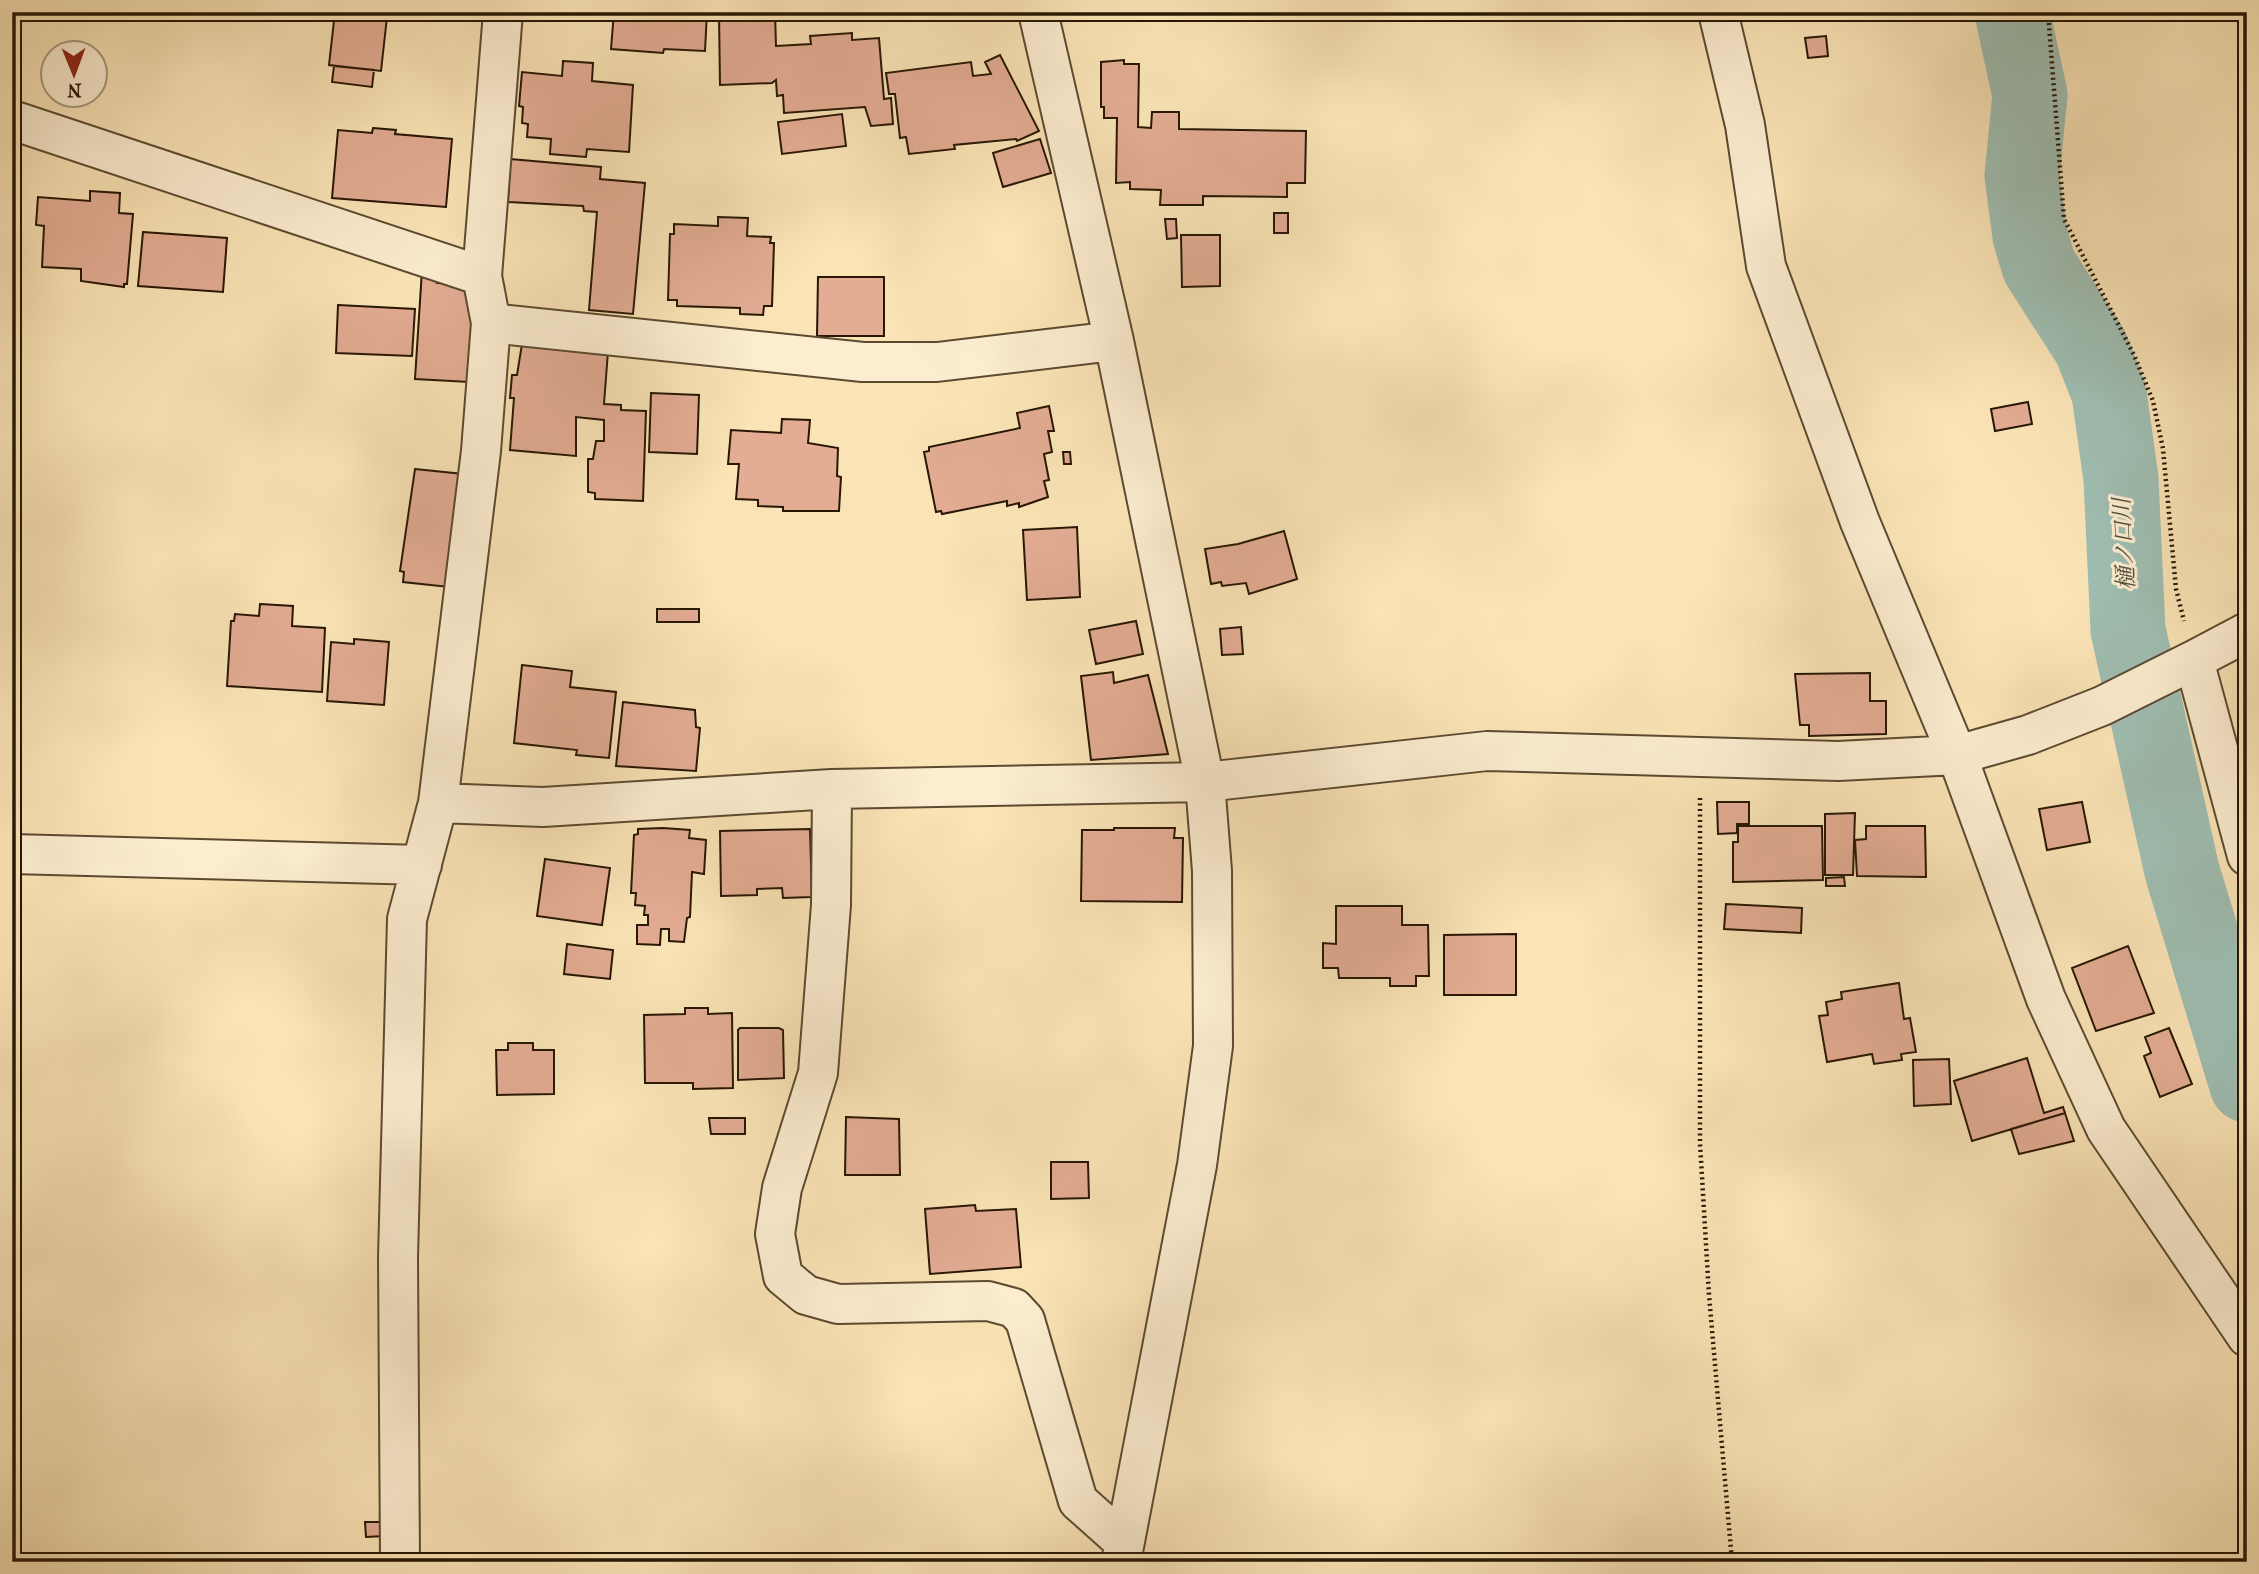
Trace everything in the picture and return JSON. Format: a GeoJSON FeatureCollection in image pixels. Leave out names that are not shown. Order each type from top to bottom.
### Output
{"type":"FeatureCollection","features":[{"type":"Feature","properties":{"kind":"street"},"geometry":{"type":"LineString","coordinates":[[400,1562],[397,1257],[407,932],[438,803],[481,451],[491,323],[482,276],[503,12]]}},
{"type":"Feature","properties":{"kind":"street"},"geometry":{"type":"LineString","coordinates":[[1038,12],[1114,341],[1205,782],[1212,871],[1213,1046],[1198,1165],[1122,1552]]}},
{"type":"Feature","properties":{"kind":"street"},"geometry":{"type":"LineString","coordinates":[[1718,12],[1745,125],[1766,266],[1860,522],[1957,755],[2046,999],[2106,1129],[2247,1337]]}},
{"type":"Feature","properties":{"kind":"street"},"geometry":{"type":"LineString","coordinates":[[12,120],[482,276]]}},
{"type":"Feature","properties":{"kind":"street"},"geometry":{"type":"LineString","coordinates":[[491,323],[863,362],[937,362],[1114,341]]}},
{"type":"Feature","properties":{"kind":"street"},"geometry":{"type":"LineString","coordinates":[[438,803],[543,807],[832,789],[1205,782],[1487,751],[1838,761],[1957,755],[2028,735],[2102,706],[2247,632]]}},
{"type":"Feature","properties":{"kind":"street"},"geometry":{"type":"LineString","coordinates":[[2184,665],[2247,856]]}},
{"type":"Feature","properties":{"kind":"street"},"geometry":{"type":"LineString","coordinates":[[832,789],[831,905],[818,1073],[782,1188],[775,1234],[783,1276],[806,1295],[838,1304],[988,1301],[1014,1308],[1025,1320],[1078,1501],[1122,1552]]}},
{"type":"Feature","properties":{"kind":"street"},"geometry":{"type":"LineString","coordinates":[[12,854],[422,865]]}},
{"type":"Feature","properties":{"kind":"path"},"geometry":{"type":"LineString","coordinates":[[2048,12],[2053,46],[2064,219],[2134,355],[2153,401],[2163,449],[2184,665]]}},
{"type":"Feature","properties":{"kind":"path"},"geometry":{"type":"LineString","coordinates":[[1700,756],[1700,1143],[1709,1295],[1732,1562]]}},
{"type":"Feature","properties":{"kind":"building"},"geometry":{"type":"Polygon","coordinates":[[[335,12],[387,17],[381,71],[329,65],[335,12]]]}},
{"type":"Feature","properties":{"kind":"building"},"geometry":{"type":"Polygon","coordinates":[[[614,12],[707,12],[705,51],[664,49],[663,53],[611,49],[614,12]]]}},
{"type":"Feature","properties":{"kind":"building"},"geometry":{"type":"Polygon","coordinates":[[[775,12],[776,46],[811,44],[810,36],[852,33],[852,40],[879,38],[884,99],[891,98],[893,124],[871,126],[865,107],[784,113],[783,95],[777,96],[776,80],[772,83],[720,85],[719,13],[775,12]]]}},
{"type":"Feature","properties":{"kind":"building"},"geometry":{"type":"Polygon","coordinates":[[[1092,12],[1168,12],[1168,19],[1092,19],[1092,12]]]}},
{"type":"Feature","properties":{"kind":"building"},"geometry":{"type":"Polygon","coordinates":[[[1826,36],[1828,56],[1808,58],[1805,38],[1826,36]]]}},
{"type":"Feature","properties":{"kind":"building"},"geometry":{"type":"Polygon","coordinates":[[[1000,55],[1039,131],[1017,141],[954,145],[955,149],[909,154],[906,137],[900,138],[895,94],[889,94],[886,73],[971,62],[973,76],[991,74],[985,62],[1000,55]]]}},
{"type":"Feature","properties":{"kind":"building"},"geometry":{"type":"Polygon","coordinates":[[[1124,60],[1124,64],[1139,64],[1138,127],[1151,128],[1152,112],[1179,112],[1179,129],[1306,131],[1305,183],[1287,183],[1287,197],[1203,196],[1203,205],[1160,205],[1161,190],[1130,189],[1130,182],[1116,183],[1117,118],[1104,118],[1104,107],[1101,107],[1101,62],[1124,60]]]}},
{"type":"Feature","properties":{"kind":"building"},"geometry":{"type":"Polygon","coordinates":[[[563,61],[593,63],[592,81],[633,85],[629,152],[587,149],[586,157],[550,154],[551,139],[527,137],[528,124],[522,123],[523,107],[519,106],[522,72],[562,76],[563,61]]]}},
{"type":"Feature","properties":{"kind":"building"},"geometry":{"type":"Polygon","coordinates":[[[334,66],[374,70],[372,87],[332,82],[334,66]]]}},
{"type":"Feature","properties":{"kind":"building"},"geometry":{"type":"Polygon","coordinates":[[[842,114],[846,146],[782,154],[778,122],[842,114]]]}},
{"type":"Feature","properties":{"kind":"building"},"geometry":{"type":"Polygon","coordinates":[[[373,128],[396,130],[395,134],[452,139],[446,207],[332,198],[338,130],[372,133],[373,128]]]}},
{"type":"Feature","properties":{"kind":"building"},"geometry":{"type":"Polygon","coordinates":[[[1040,139],[1051,173],[1003,187],[993,153],[1040,139]]]}},
{"type":"Feature","properties":{"kind":"building"},"geometry":{"type":"Polygon","coordinates":[[[510,159],[601,167],[600,179],[645,183],[633,314],[589,310],[597,212],[584,211],[583,206],[508,202],[510,159]]]}},
{"type":"Feature","properties":{"kind":"building"},"geometry":{"type":"Polygon","coordinates":[[[90,191],[120,193],[119,213],[133,214],[127,284],[124,284],[124,287],[81,281],[81,269],[42,267],[44,226],[36,225],[38,197],[90,201],[90,191]]]}},
{"type":"Feature","properties":{"kind":"building"},"geometry":{"type":"Polygon","coordinates":[[[1274,213],[1288,213],[1288,233],[1274,233],[1274,213]]]}},
{"type":"Feature","properties":{"kind":"building"},"geometry":{"type":"Polygon","coordinates":[[[718,217],[748,218],[747,236],[771,237],[770,243],[774,243],[772,306],[764,306],[763,315],[740,314],[740,308],[677,306],[677,300],[668,300],[670,234],[674,234],[674,224],[718,226],[718,217]]]}},
{"type":"Feature","properties":{"kind":"building"},"geometry":{"type":"Polygon","coordinates":[[[1165,219],[1176,219],[1177,238],[1167,239],[1165,219]]]}},
{"type":"Feature","properties":{"kind":"building"},"geometry":{"type":"Polygon","coordinates":[[[143,232],[227,238],[223,292],[138,286],[143,232]]]}},
{"type":"Feature","properties":{"kind":"building"},"geometry":{"type":"Polygon","coordinates":[[[1181,235],[1220,235],[1220,286],[1182,287],[1181,235]]]}},
{"type":"Feature","properties":{"kind":"building"},"geometry":{"type":"Polygon","coordinates":[[[422,270],[438,271],[437,283],[468,284],[467,302],[474,302],[469,382],[415,379],[422,270]]]}},
{"type":"Feature","properties":{"kind":"building"},"geometry":{"type":"Polygon","coordinates":[[[818,277],[884,277],[884,336],[817,336],[818,277]]]}},
{"type":"Feature","properties":{"kind":"building"},"geometry":{"type":"Polygon","coordinates":[[[338,305],[415,309],[412,356],[336,353],[338,305]]]}},
{"type":"Feature","properties":{"kind":"building"},"geometry":{"type":"Polygon","coordinates":[[[523,338],[608,351],[604,404],[621,405],[621,410],[646,411],[643,501],[595,499],[595,493],[588,492],[588,459],[593,459],[596,441],[604,441],[604,420],[576,417],[576,456],[510,450],[514,398],[510,398],[512,375],[517,375],[523,338]]]}},
{"type":"Feature","properties":{"kind":"building"},"geometry":{"type":"Polygon","coordinates":[[[651,393],[699,395],[697,454],[649,452],[651,393]]]}},
{"type":"Feature","properties":{"kind":"building"},"geometry":{"type":"Polygon","coordinates":[[[2028,402],[2032,424],[1995,431],[1991,409],[2028,402]]]}},
{"type":"Feature","properties":{"kind":"building"},"geometry":{"type":"Polygon","coordinates":[[[1049,406],[1054,431],[1048,431],[1052,452],[1044,454],[1049,480],[1044,481],[1048,497],[1019,507],[1019,503],[1007,506],[1007,501],[942,514],[941,511],[936,512],[924,452],[929,451],[929,447],[1020,428],[1017,413],[1049,406]]]}},
{"type":"Feature","properties":{"kind":"building"},"geometry":{"type":"Polygon","coordinates":[[[782,419],[810,420],[808,443],[838,448],[837,476],[841,477],[839,511],[783,511],[783,507],[758,506],[758,500],[736,499],[739,464],[728,464],[731,430],[781,433],[782,419]]]}},
{"type":"Feature","properties":{"kind":"building"},"geometry":{"type":"Polygon","coordinates":[[[1063,452],[1070,452],[1071,464],[1064,464],[1063,452]]]}},
{"type":"Feature","properties":{"kind":"building"},"geometry":{"type":"Polygon","coordinates":[[[415,469],[463,474],[449,587],[403,582],[404,572],[400,571],[415,469]]]}},
{"type":"Feature","properties":{"kind":"building"},"geometry":{"type":"Polygon","coordinates":[[[1077,527],[1080,597],[1027,600],[1023,530],[1077,527]]]}},
{"type":"Feature","properties":{"kind":"building"},"geometry":{"type":"Polygon","coordinates":[[[1284,531],[1297,579],[1249,594],[1246,583],[1222,586],[1221,582],[1211,584],[1205,549],[1238,544],[1284,531]]]}},
{"type":"Feature","properties":{"kind":"building"},"geometry":{"type":"Polygon","coordinates":[[[260,604],[293,606],[292,626],[325,628],[322,692],[227,686],[231,621],[234,621],[235,614],[259,616],[260,604]]]}},
{"type":"Feature","properties":{"kind":"building"},"geometry":{"type":"Polygon","coordinates":[[[657,609],[699,609],[699,622],[657,622],[657,609]]]}},
{"type":"Feature","properties":{"kind":"building"},"geometry":{"type":"Polygon","coordinates":[[[1136,621],[1143,654],[1096,664],[1089,630],[1136,621]]]}},
{"type":"Feature","properties":{"kind":"building"},"geometry":{"type":"Polygon","coordinates":[[[1241,627],[1243,654],[1222,655],[1220,629],[1241,627]]]}},
{"type":"Feature","properties":{"kind":"building"},"geometry":{"type":"Polygon","coordinates":[[[354,639],[389,642],[384,705],[327,701],[331,642],[354,644],[354,639]]]}},
{"type":"Feature","properties":{"kind":"building"},"geometry":{"type":"Polygon","coordinates":[[[522,665],[572,671],[570,687],[616,692],[609,758],[576,755],[577,750],[514,743],[522,665]]]}},
{"type":"Feature","properties":{"kind":"building"},"geometry":{"type":"Polygon","coordinates":[[[1113,672],[1114,683],[1148,675],[1168,754],[1091,760],[1081,676],[1113,672]]]}},
{"type":"Feature","properties":{"kind":"building"},"geometry":{"type":"Polygon","coordinates":[[[1870,673],[1870,701],[1886,701],[1886,734],[1809,736],[1809,725],[1800,725],[1795,674],[1870,673]]]}},
{"type":"Feature","properties":{"kind":"building"},"geometry":{"type":"Polygon","coordinates":[[[623,702],[695,710],[696,727],[700,728],[696,771],[616,766],[623,702]]]}},
{"type":"Feature","properties":{"kind":"building"},"geometry":{"type":"Polygon","coordinates":[[[1717,802],[1749,802],[1749,824],[1737,824],[1737,833],[1718,834],[1717,802]]]}},
{"type":"Feature","properties":{"kind":"building"},"geometry":{"type":"Polygon","coordinates":[[[2082,802],[2090,842],[2047,850],[2039,809],[2082,802]]]}},
{"type":"Feature","properties":{"kind":"building"},"geometry":{"type":"Polygon","coordinates":[[[1855,813],[1853,875],[1825,875],[1825,814],[1855,813]]]}},
{"type":"Feature","properties":{"kind":"building"},"geometry":{"type":"Polygon","coordinates":[[[1738,826],[1822,826],[1823,880],[1733,882],[1733,842],[1738,842],[1738,826]]]}},
{"type":"Feature","properties":{"kind":"building"},"geometry":{"type":"Polygon","coordinates":[[[1866,826],[1925,826],[1926,877],[1857,876],[1855,840],[1866,839],[1866,826]]]}},
{"type":"Feature","properties":{"kind":"building"},"geometry":{"type":"Polygon","coordinates":[[[1175,828],[1174,838],[1183,838],[1182,902],[1081,901],[1082,830],[1175,828]]]}},
{"type":"Feature","properties":{"kind":"building"},"geometry":{"type":"Polygon","coordinates":[[[638,829],[690,830],[689,838],[706,840],[704,874],[692,872],[690,917],[687,918],[684,942],[669,941],[669,929],[661,929],[660,945],[637,944],[637,925],[648,925],[648,915],[644,915],[645,906],[635,905],[636,893],[631,893],[634,835],[638,834],[638,829]]]}},
{"type":"Feature","properties":{"kind":"building"},"geometry":{"type":"Polygon","coordinates":[[[810,829],[812,897],[783,898],[782,888],[757,889],[757,895],[721,896],[720,831],[810,829]]]}},
{"type":"Feature","properties":{"kind":"building"},"geometry":{"type":"Polygon","coordinates":[[[545,859],[610,868],[602,925],[537,916],[545,859]]]}},
{"type":"Feature","properties":{"kind":"building"},"geometry":{"type":"Polygon","coordinates":[[[1844,877],[1845,886],[1826,886],[1826,878],[1844,877]]]}},
{"type":"Feature","properties":{"kind":"building"},"geometry":{"type":"Polygon","coordinates":[[[1726,904],[1802,908],[1801,933],[1724,929],[1726,904]]]}},
{"type":"Feature","properties":{"kind":"building"},"geometry":{"type":"Polygon","coordinates":[[[1336,906],[1402,906],[1402,925],[1428,925],[1429,976],[1416,976],[1416,986],[1390,986],[1390,978],[1339,978],[1338,968],[1323,968],[1323,943],[1336,944],[1336,906]]]}},
{"type":"Feature","properties":{"kind":"building"},"geometry":{"type":"Polygon","coordinates":[[[1516,934],[1516,995],[1444,995],[1444,935],[1516,934]]]}},
{"type":"Feature","properties":{"kind":"building"},"geometry":{"type":"Polygon","coordinates":[[[567,944],[613,950],[610,979],[564,974],[567,944]]]}},
{"type":"Feature","properties":{"kind":"building"},"geometry":{"type":"Polygon","coordinates":[[[2128,946],[2154,1013],[2096,1031],[2072,968],[2128,946]]]}},
{"type":"Feature","properties":{"kind":"building"},"geometry":{"type":"Polygon","coordinates":[[[1899,983],[1904,1019],[1910,1018],[1916,1052],[1901,1054],[1902,1060],[1874,1064],[1872,1054],[1827,1062],[1819,1016],[1828,1015],[1826,1002],[1842,999],[1841,992],[1899,983]]]}},
{"type":"Feature","properties":{"kind":"building"},"geometry":{"type":"Polygon","coordinates":[[[685,1008],[708,1008],[708,1014],[732,1013],[733,1088],[693,1089],[693,1083],[645,1083],[644,1015],[685,1014],[685,1008]]]}},
{"type":"Feature","properties":{"kind":"building"},"geometry":{"type":"Polygon","coordinates":[[[740,1028],[783,1030],[784,1078],[738,1080],[740,1028]]]}},
{"type":"Feature","properties":{"kind":"building"},"geometry":{"type":"Polygon","coordinates":[[[2169,1028],[2192,1084],[2160,1097],[2144,1056],[2151,1053],[2145,1037],[2169,1028]]]}},
{"type":"Feature","properties":{"kind":"building"},"geometry":{"type":"Polygon","coordinates":[[[508,1043],[533,1043],[533,1050],[554,1050],[554,1094],[497,1095],[496,1050],[508,1050],[508,1043]]]}},
{"type":"Feature","properties":{"kind":"building"},"geometry":{"type":"Polygon","coordinates":[[[2027,1058],[2044,1113],[2063,1107],[2065,1113],[1972,1141],[1954,1081],[2027,1058]]]}},
{"type":"Feature","properties":{"kind":"building"},"geometry":{"type":"Polygon","coordinates":[[[1949,1059],[1951,1104],[1914,1106],[1913,1060],[1949,1059]]]}},
{"type":"Feature","properties":{"kind":"building"},"geometry":{"type":"Polygon","coordinates":[[[2065,1113],[2074,1141],[2019,1154],[2011,1129],[2065,1113]]]}},
{"type":"Feature","properties":{"kind":"building"},"geometry":{"type":"Polygon","coordinates":[[[846,1117],[899,1119],[900,1175],[845,1175],[846,1117]]]}},
{"type":"Feature","properties":{"kind":"building"},"geometry":{"type":"Polygon","coordinates":[[[709,1118],[745,1118],[745,1134],[711,1134],[709,1118]]]}},
{"type":"Feature","properties":{"kind":"building"},"geometry":{"type":"Polygon","coordinates":[[[1051,1162],[1088,1162],[1089,1198],[1051,1199],[1051,1162]]]}},
{"type":"Feature","properties":{"kind":"building"},"geometry":{"type":"Polygon","coordinates":[[[975,1205],[976,1211],[1016,1209],[1021,1267],[930,1274],[925,1209],[975,1205]]]}},
{"type":"Feature","properties":{"kind":"building"},"geometry":{"type":"Polygon","coordinates":[[[365,1522],[384,1522],[384,1536],[366,1537],[365,1522]]]}},
{"type":"Feature","properties":{"kind":"waterway","name":"樋ノ口川"},"geometry":{"type":"LineString","coordinates":[[2012,12],[2030,95],[2022,176],[2030,236],[2039,266],[2091,347],[2109,393],[2121,479],[2128,630],[2182,871],[2247,1085]]}}]}
